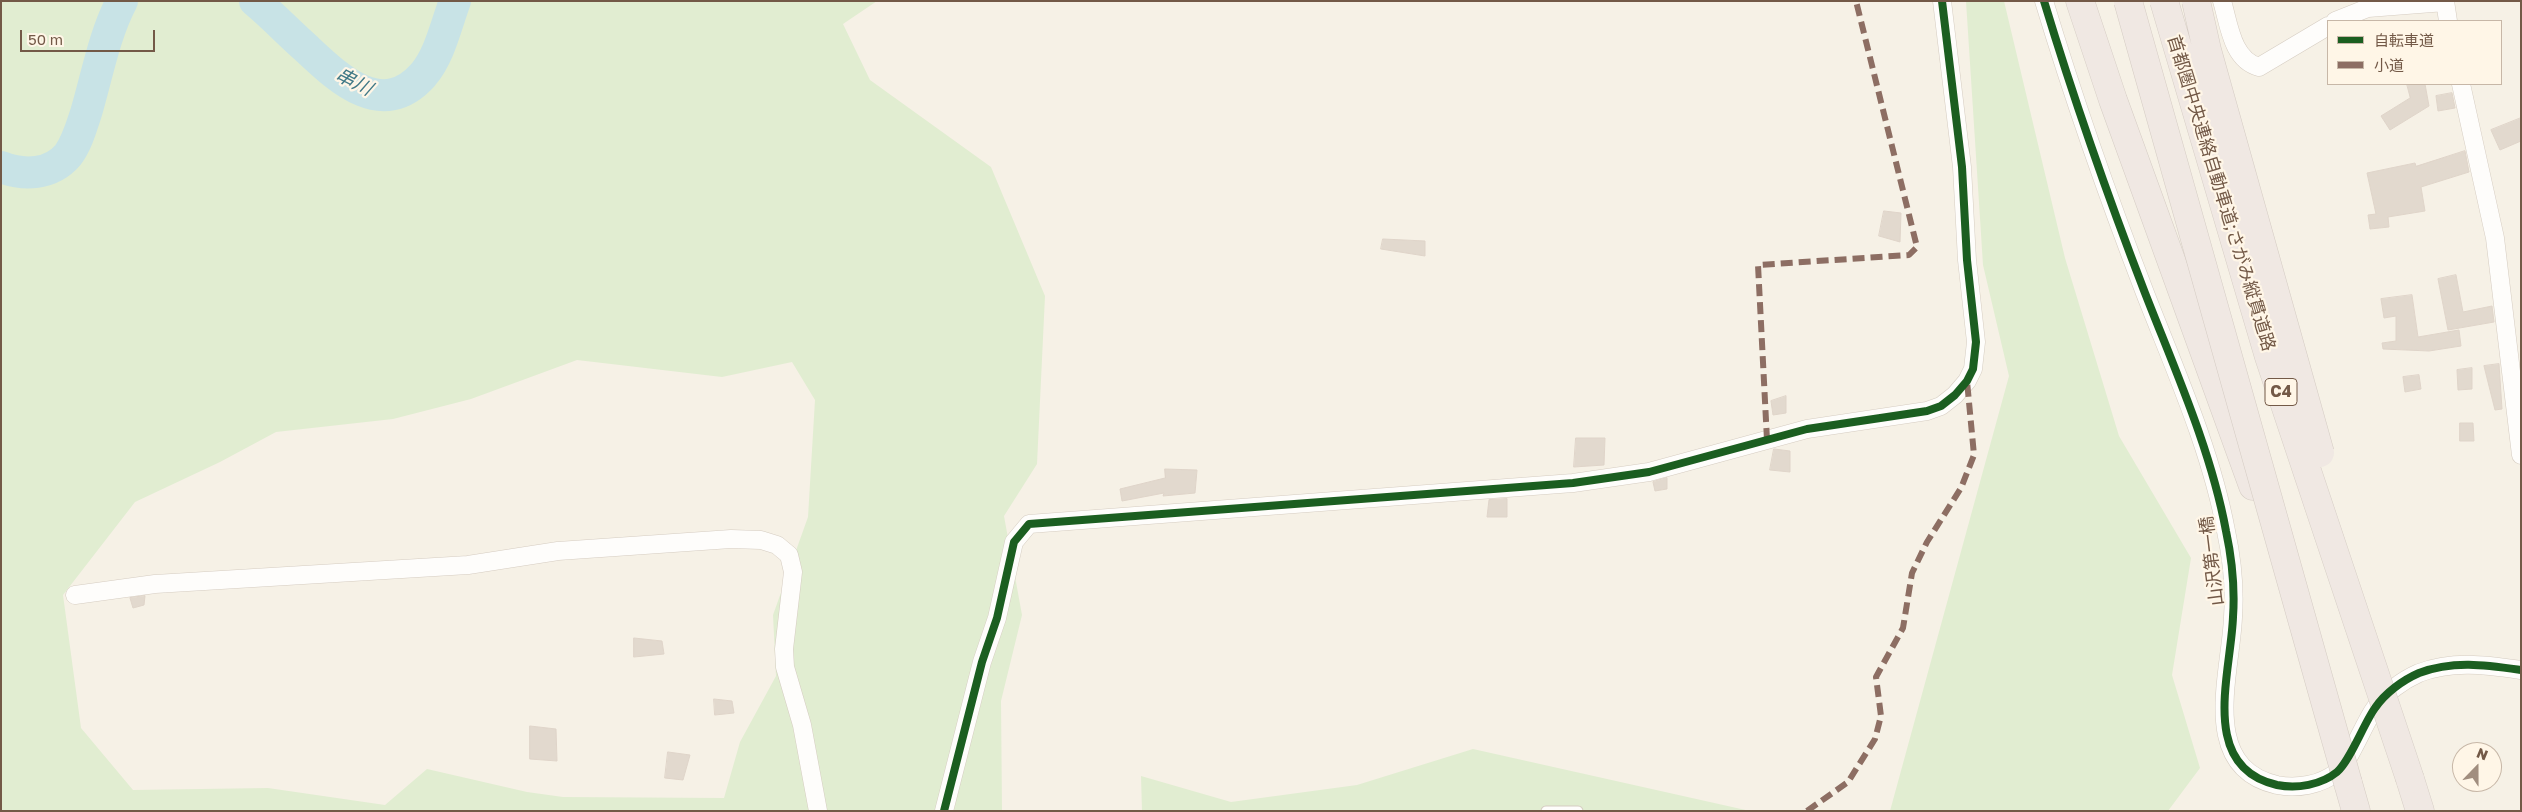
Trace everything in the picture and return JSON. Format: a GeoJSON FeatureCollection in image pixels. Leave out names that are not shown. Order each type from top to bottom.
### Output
{"type":"FeatureCollection","features":[{"type":"Feature","properties":{"kind":"highway"},"geometry":{"type":"LineString","coordinates":[[2080,1],[2112,100],[2184,294],[2315,662]]}},
{"type":"Feature","properties":{"kind":"highway","name":"首都圏中央連絡自動車道;さがみ縦貫道路"},"geometry":{"type":"LineString","coordinates":[[2128,1],[2356,811]]}},
{"type":"Feature","properties":{"kind":"highway","name":"首都圏中央連絡自動車道;さがみ縦貫道路"},"geometry":{"type":"LineString","coordinates":[[2164,1],[2269,357],[2420,811]]}},
{"type":"Feature","properties":{"kind":"highway"},"geometry":{"type":"LineString","coordinates":[[2196,1],[2207,50],[2325,472],[2390,667],[2410,779]]}},
{"type":"Feature","properties":{"kind":"street"},"geometry":{"type":"LineString","coordinates":[[944,811],[982,662],[997,618],[1014,542],[1029,524],[1573,483],[1649,472],[1807,429],[1913,415],[1941,406],[1955,395],[1967,382],[1973,369],[1976,342],[1967,260],[1962,167],[1942,1]]}},
{"type":"Feature","properties":{"kind":"street","name":"山沢第一橋"},"geometry":{"type":"LineString","coordinates":[[2044,1],[2094,158],[2179,382],[2220,502],[2231,561],[2233,617],[2224,725],[2234,755],[2245,769],[2259,779],[2277,785],[2293,787],[2315,783],[2339,771],[2376,706],[2400,683],[2420,673],[2444,666],[2474,663],[2521,670]]}},
{"type":"Feature","properties":{"kind":"street"},"geometry":{"type":"LineString","coordinates":[[2222,1],[2238,54],[2250,65],[2259,67],[2327,27]]}},
{"type":"Feature","properties":{"kind":"street"},"geometry":{"type":"LineString","coordinates":[[2338,20],[2368,8],[2445,2],[2448,20]]}},
{"type":"Feature","properties":{"kind":"street"},"geometry":{"type":"LineString","coordinates":[[2460,85],[2495,238],[2521,455]]}},
{"type":"Feature","properties":{"kind":"street"},"geometry":{"type":"LineString","coordinates":[[75,595],[165,583],[468,565],[558,551],[731,539],[761,540],[777,545],[789,555],[793,572],[784,649],[785,667],[802,725],[818,811]]}},
{"type":"Feature","properties":{"kind":"lane"},"geometry":{"type":"LineString","coordinates":[[1546,811],[1578,811]]}},
{"type":"Feature","properties":{"kind":"green space"},"geometry":{"type":"Polygon","coordinates":[[[1,1],[877,1],[843,24],[870,80],[991,167],[1045,296],[1037,464],[1004,516],[1022,615],[1001,701],[1002,811],[1,811],[1,1]],[[577,360],[471,399],[393,419],[276,432],[220,462],[135,502],[63,595],[81,728],[133,790],[268,788],[385,805],[427,769],[527,792],[563,797],[724,798],[740,742],[776,676],[773,615],[808,517],[815,400],[792,362],[722,377],[577,360]]]}},
{"type":"Feature","properties":{"kind":"green space"},"geometry":{"type":"Polygon","coordinates":[[[1966,1],[2004,1],[2065,258],[2119,436],[2191,558],[2172,675],[2200,768],[2168,811],[1890,811],[2009,376],[1983,265],[1966,1]]]}},
{"type":"Feature","properties":{"kind":"green space"},"geometry":{"type":"Polygon","coordinates":[[[1473,749],[1750,811],[1142,811],[1141,776],[1231,802],[1357,785],[1473,749]]]}},
{"type":"Feature","properties":{"kind":"building"},"geometry":{"type":"Polygon","coordinates":[[[2407,85],[2425,85],[2429,106],[2390,130],[2381,116],[2410,98],[2407,85]]]}},
{"type":"Feature","properties":{"kind":"building"},"geometry":{"type":"Polygon","coordinates":[[[2452,93],[2455,108],[2438,111],[2436,96],[2452,93]]]}},
{"type":"Feature","properties":{"kind":"building"},"geometry":{"type":"Polygon","coordinates":[[[2521,118],[2521,141],[2500,150],[2491,130],[2521,118]]]}},
{"type":"Feature","properties":{"kind":"building"},"geometry":{"type":"Polygon","coordinates":[[[2465,151],[2469,172],[2421,187],[2425,211],[2388,217],[2389,227],[2370,229],[2368,215],[2376,214],[2367,173],[2415,163],[2416,166],[2465,151]]]}},
{"type":"Feature","properties":{"kind":"building"},"geometry":{"type":"Polygon","coordinates":[[[1884,211],[1901,213],[1900,242],[1879,236],[1884,211]]]}},
{"type":"Feature","properties":{"kind":"building"},"geometry":{"type":"Polygon","coordinates":[[[1383,239],[1425,241],[1425,256],[1381,249],[1383,239]]]}},
{"type":"Feature","properties":{"kind":"building"},"geometry":{"type":"Polygon","coordinates":[[[2456,275],[2463,312],[2492,306],[2494,322],[2448,330],[2438,279],[2456,275]]]}},
{"type":"Feature","properties":{"kind":"building"},"geometry":{"type":"Polygon","coordinates":[[[2412,295],[2418,337],[2459,330],[2461,346],[2429,351],[2383,349],[2382,343],[2396,341],[2396,316],[2384,318],[2381,299],[2412,295]]]}},
{"type":"Feature","properties":{"kind":"building"},"geometry":{"type":"Polygon","coordinates":[[[2499,364],[2502,409],[2495,410],[2484,366],[2499,364]]]}},
{"type":"Feature","properties":{"kind":"building"},"geometry":{"type":"Polygon","coordinates":[[[2472,368],[2472,389],[2458,390],[2457,370],[2472,368]]]}},
{"type":"Feature","properties":{"kind":"building"},"geometry":{"type":"Polygon","coordinates":[[[2419,375],[2421,389],[2405,392],[2403,377],[2419,375]]]}},
{"type":"Feature","properties":{"kind":"building"},"geometry":{"type":"Polygon","coordinates":[[[1786,396],[1786,413],[1773,415],[1771,401],[1786,396]]]}},
{"type":"Feature","properties":{"kind":"building"},"geometry":{"type":"Polygon","coordinates":[[[2460,423],[2473,423],[2474,441],[2460,441],[2460,423]]]}},
{"type":"Feature","properties":{"kind":"building"},"geometry":{"type":"Polygon","coordinates":[[[1576,438],[1605,438],[1604,465],[1574,467],[1576,438]]]}},
{"type":"Feature","properties":{"kind":"building"},"geometry":{"type":"Polygon","coordinates":[[[1774,449],[1790,451],[1790,472],[1770,470],[1774,449]]]}},
{"type":"Feature","properties":{"kind":"building"},"geometry":{"type":"Polygon","coordinates":[[[1165,469],[1197,470],[1195,493],[1163,496],[1164,493],[1122,501],[1120,489],[1165,478],[1165,469]]]}},
{"type":"Feature","properties":{"kind":"building"},"geometry":{"type":"Polygon","coordinates":[[[1667,478],[1667,489],[1655,491],[1653,482],[1667,478]]]}},
{"type":"Feature","properties":{"kind":"building"},"geometry":{"type":"Polygon","coordinates":[[[1507,499],[1507,517],[1487,517],[1489,500],[1507,499]]]}},
{"type":"Feature","properties":{"kind":"building"},"geometry":{"type":"Polygon","coordinates":[[[145,596],[144,605],[133,608],[130,598],[145,596]]]}},
{"type":"Feature","properties":{"kind":"building"},"geometry":{"type":"Polygon","coordinates":[[[634,638],[662,641],[664,654],[634,657],[634,638]]]}},
{"type":"Feature","properties":{"kind":"building"},"geometry":{"type":"Polygon","coordinates":[[[714,699],[732,701],[734,713],[715,715],[714,699]]]}},
{"type":"Feature","properties":{"kind":"building"},"geometry":{"type":"Polygon","coordinates":[[[530,726],[556,729],[557,761],[530,759],[530,726]]]}},
{"type":"Feature","properties":{"kind":"building"},"geometry":{"type":"Polygon","coordinates":[[[668,752],[690,755],[683,780],[665,778],[668,752]]]}},
{"type":"Feature","properties":{"kind":"waterway","name":"串川"},"geometry":{"type":"LineString","coordinates":[[1,167],[19,172],[37,172],[54,167],[68,155],[74,145],[86,113],[110,28],[122,1]]}},
{"type":"Feature","properties":{"kind":"waterway","name":"串川"},"geometry":{"type":"LineString","coordinates":[[255,1],[319,60],[346,82],[376,95],[392,94],[408,88],[423,75],[434,58],[442,40],[455,1]]}},
{"type":"Feature","properties":{"kind":"marked path"},"geometry":{"type":"LineString","coordinates":[[1767,440],[1758,265],[1909,255],[1917,247],[1856,1]]}},
{"type":"Feature","properties":{"kind":"marked path"},"geometry":{"type":"LineString","coordinates":[[1807,811],[1848,782],[1875,739],[1881,716],[1876,677],[1903,628],[1912,573],[1927,542],[1961,488],[1974,455],[1967,381]]}},
{"type":"Feature","properties":{"kind":"cycle path"},"geometry":{"type":"LineString","coordinates":[[944,811],[982,662],[997,618],[1014,542],[1029,524],[1573,483],[1649,472],[1807,429],[1927,411],[1941,406],[1955,395],[1967,381],[1973,369],[1976,342],[1967,260],[1962,167],[1942,1]]}},
{"type":"Feature","properties":{"kind":"cycle path"},"geometry":{"type":"LineString","coordinates":[[2044,1],[2067,75],[2131,257],[2202,440],[2219,501],[2230,552],[2234,595],[2225,690],[2225,715],[2228,739],[2237,759],[2252,775],[2277,785],[2301,786],[2316,783],[2331,776],[2342,767],[2379,702],[2401,683],[2413,676],[2432,669],[2457,665],[2482,665],[2521,670]]}}]}
